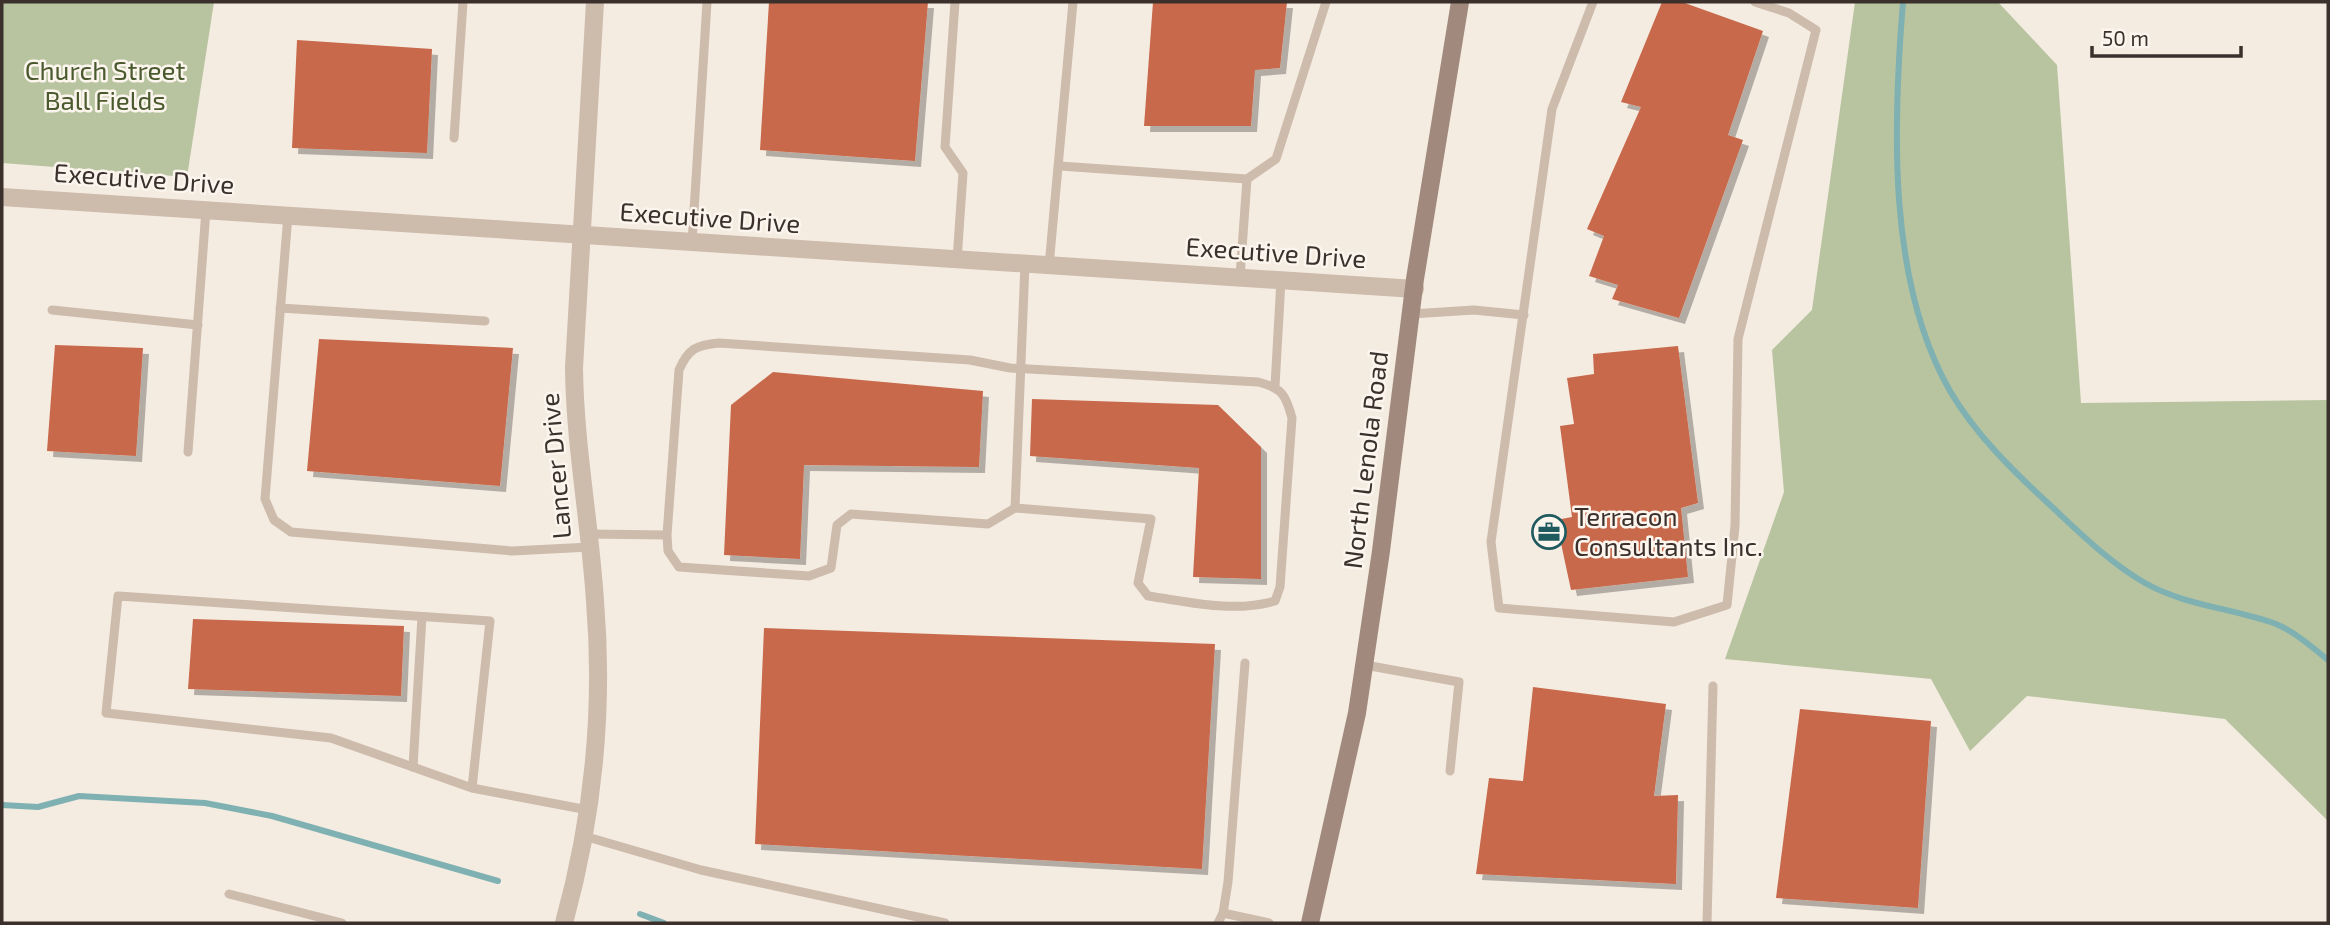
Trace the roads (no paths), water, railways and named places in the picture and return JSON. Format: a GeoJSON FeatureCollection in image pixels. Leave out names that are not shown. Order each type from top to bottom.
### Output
{"type":"FeatureCollection","features":[{"type":"Feature","properties":{"kind":"main road","name":"North Lenola Road"},"geometry":{"type":"LineString","coordinates":[[1310,923],[1347,766],[1365,665],[1411,314],[1460,2]]}},
{"type":"Feature","properties":{"kind":"street","name":"Lancer Drive"},"geometry":{"type":"LineString","coordinates":[[564,923],[584,836],[595,762],[599,680],[589,540],[574,396],[595,2]]}},
{"type":"Feature","properties":{"kind":"street","name":"Executive Drive"},"geometry":{"type":"LineString","coordinates":[[2,197],[1415,289]]}},
{"type":"Feature","properties":{"kind":"lane"},"geometry":{"type":"LineString","coordinates":[[454,138],[463,2]]}},
{"type":"Feature","properties":{"kind":"lane"},"geometry":{"type":"LineString","coordinates":[[692,243],[707,2]]}},
{"type":"Feature","properties":{"kind":"lane"},"geometry":{"type":"LineString","coordinates":[[955,2],[945,147],[963,173],[957,260]]}},
{"type":"Feature","properties":{"kind":"lane"},"geometry":{"type":"LineString","coordinates":[[1049,266],[1073,2]]}},
{"type":"Feature","properties":{"kind":"lane"},"geometry":{"type":"LineString","coordinates":[[1060,166],[1247,179],[1276,159],[1326,2]]}},
{"type":"Feature","properties":{"kind":"lane"},"geometry":{"type":"LineString","coordinates":[[1593,2],[1552,109],[1492,542],[1500,608],[1674,622],[1727,606],[1735,526],[1738,339],[1816,30],[1789,13],[1755,2]]}},
{"type":"Feature","properties":{"kind":"lane"},"geometry":{"type":"LineString","coordinates":[[1240,276],[1247,179]]}},
{"type":"Feature","properties":{"kind":"lane"},"geometry":{"type":"LineString","coordinates":[[188,452],[206,210]]}},
{"type":"Feature","properties":{"kind":"lane"},"geometry":{"type":"LineString","coordinates":[[288,215],[265,499],[268,510],[283,528],[291,532],[512,551],[589,540],[667,535]]}},
{"type":"Feature","properties":{"kind":"lane"},"geometry":{"type":"LineString","coordinates":[[1015,508],[1026,264]]}},
{"type":"Feature","properties":{"kind":"lane"},"geometry":{"type":"LineString","coordinates":[[1275,386],[1281,280]]}},
{"type":"Feature","properties":{"kind":"lane"},"geometry":{"type":"LineString","coordinates":[[281,308],[485,321]]}},
{"type":"Feature","properties":{"kind":"lane"},"geometry":{"type":"LineString","coordinates":[[52,310],[198,325]]}},
{"type":"Feature","properties":{"kind":"lane"},"geometry":{"type":"LineString","coordinates":[[1411,314],[1474,310],[1524,315]]}},
{"type":"Feature","properties":{"kind":"lane"},"geometry":{"type":"LineString","coordinates":[[719,343],[956,359],[1020,369],[1258,382],[1275,386],[1286,395],[1292,418],[1280,587],[1275,601],[1257,607],[1220,607],[1148,596],[1138,583],[1151,519],[1015,508],[988,524],[851,514],[837,525],[831,568],[809,576],[679,567],[668,551],[679,370],[687,352],[699,345],[719,343]]}},
{"type":"Feature","properties":{"kind":"lane"},"geometry":{"type":"LineString","coordinates":[[472,788],[490,621],[118,596],[106,712],[331,738],[472,788],[588,810]]}},
{"type":"Feature","properties":{"kind":"lane"},"geometry":{"type":"LineString","coordinates":[[413,767],[422,617]]}},
{"type":"Feature","properties":{"kind":"lane"},"geometry":{"type":"LineString","coordinates":[[1219,923],[1228,882],[1245,663]]}},
{"type":"Feature","properties":{"kind":"lane"},"geometry":{"type":"LineString","coordinates":[[1365,665],[1459,682],[1450,771]]}},
{"type":"Feature","properties":{"kind":"lane"},"geometry":{"type":"LineString","coordinates":[[1707,923],[1713,686]]}},
{"type":"Feature","properties":{"kind":"lane"},"geometry":{"type":"LineString","coordinates":[[584,836],[701,870],[944,923]]}},
{"type":"Feature","properties":{"kind":"lane"},"geometry":{"type":"LineString","coordinates":[[229,894],[342,923]]}},
{"type":"Feature","properties":{"kind":"lane"},"geometry":{"type":"LineString","coordinates":[[1223,912],[1269,923]]}},
{"type":"Feature","properties":{"kind":"waterway"},"geometry":{"type":"LineString","coordinates":[[1903,2],[1897,150],[1905,252],[1915,301],[1929,348],[1960,407],[1983,437],[2023,480],[2096,547],[2132,575],[2177,597],[2283,627],[2328,660]]}},
{"type":"Feature","properties":{"kind":"waterway"},"geometry":{"type":"LineString","coordinates":[[2,805],[38,807],[79,796],[205,803],[272,816],[498,881]]}},
{"type":"Feature","properties":{"kind":"waterway"},"geometry":{"type":"LineString","coordinates":[[640,914],[664,923]]}},
{"type":"Feature","properties":{"kind":"place","name":"Terracon Consultants Inc."},"geometry":{"type":"Point","coordinates":[1549,532]}},
{"type":"Feature","properties":{"kind":"park label","name":"Church Street Ball Fields"},"geometry":{"type":"Point","coordinates":[105,86]}}]}
